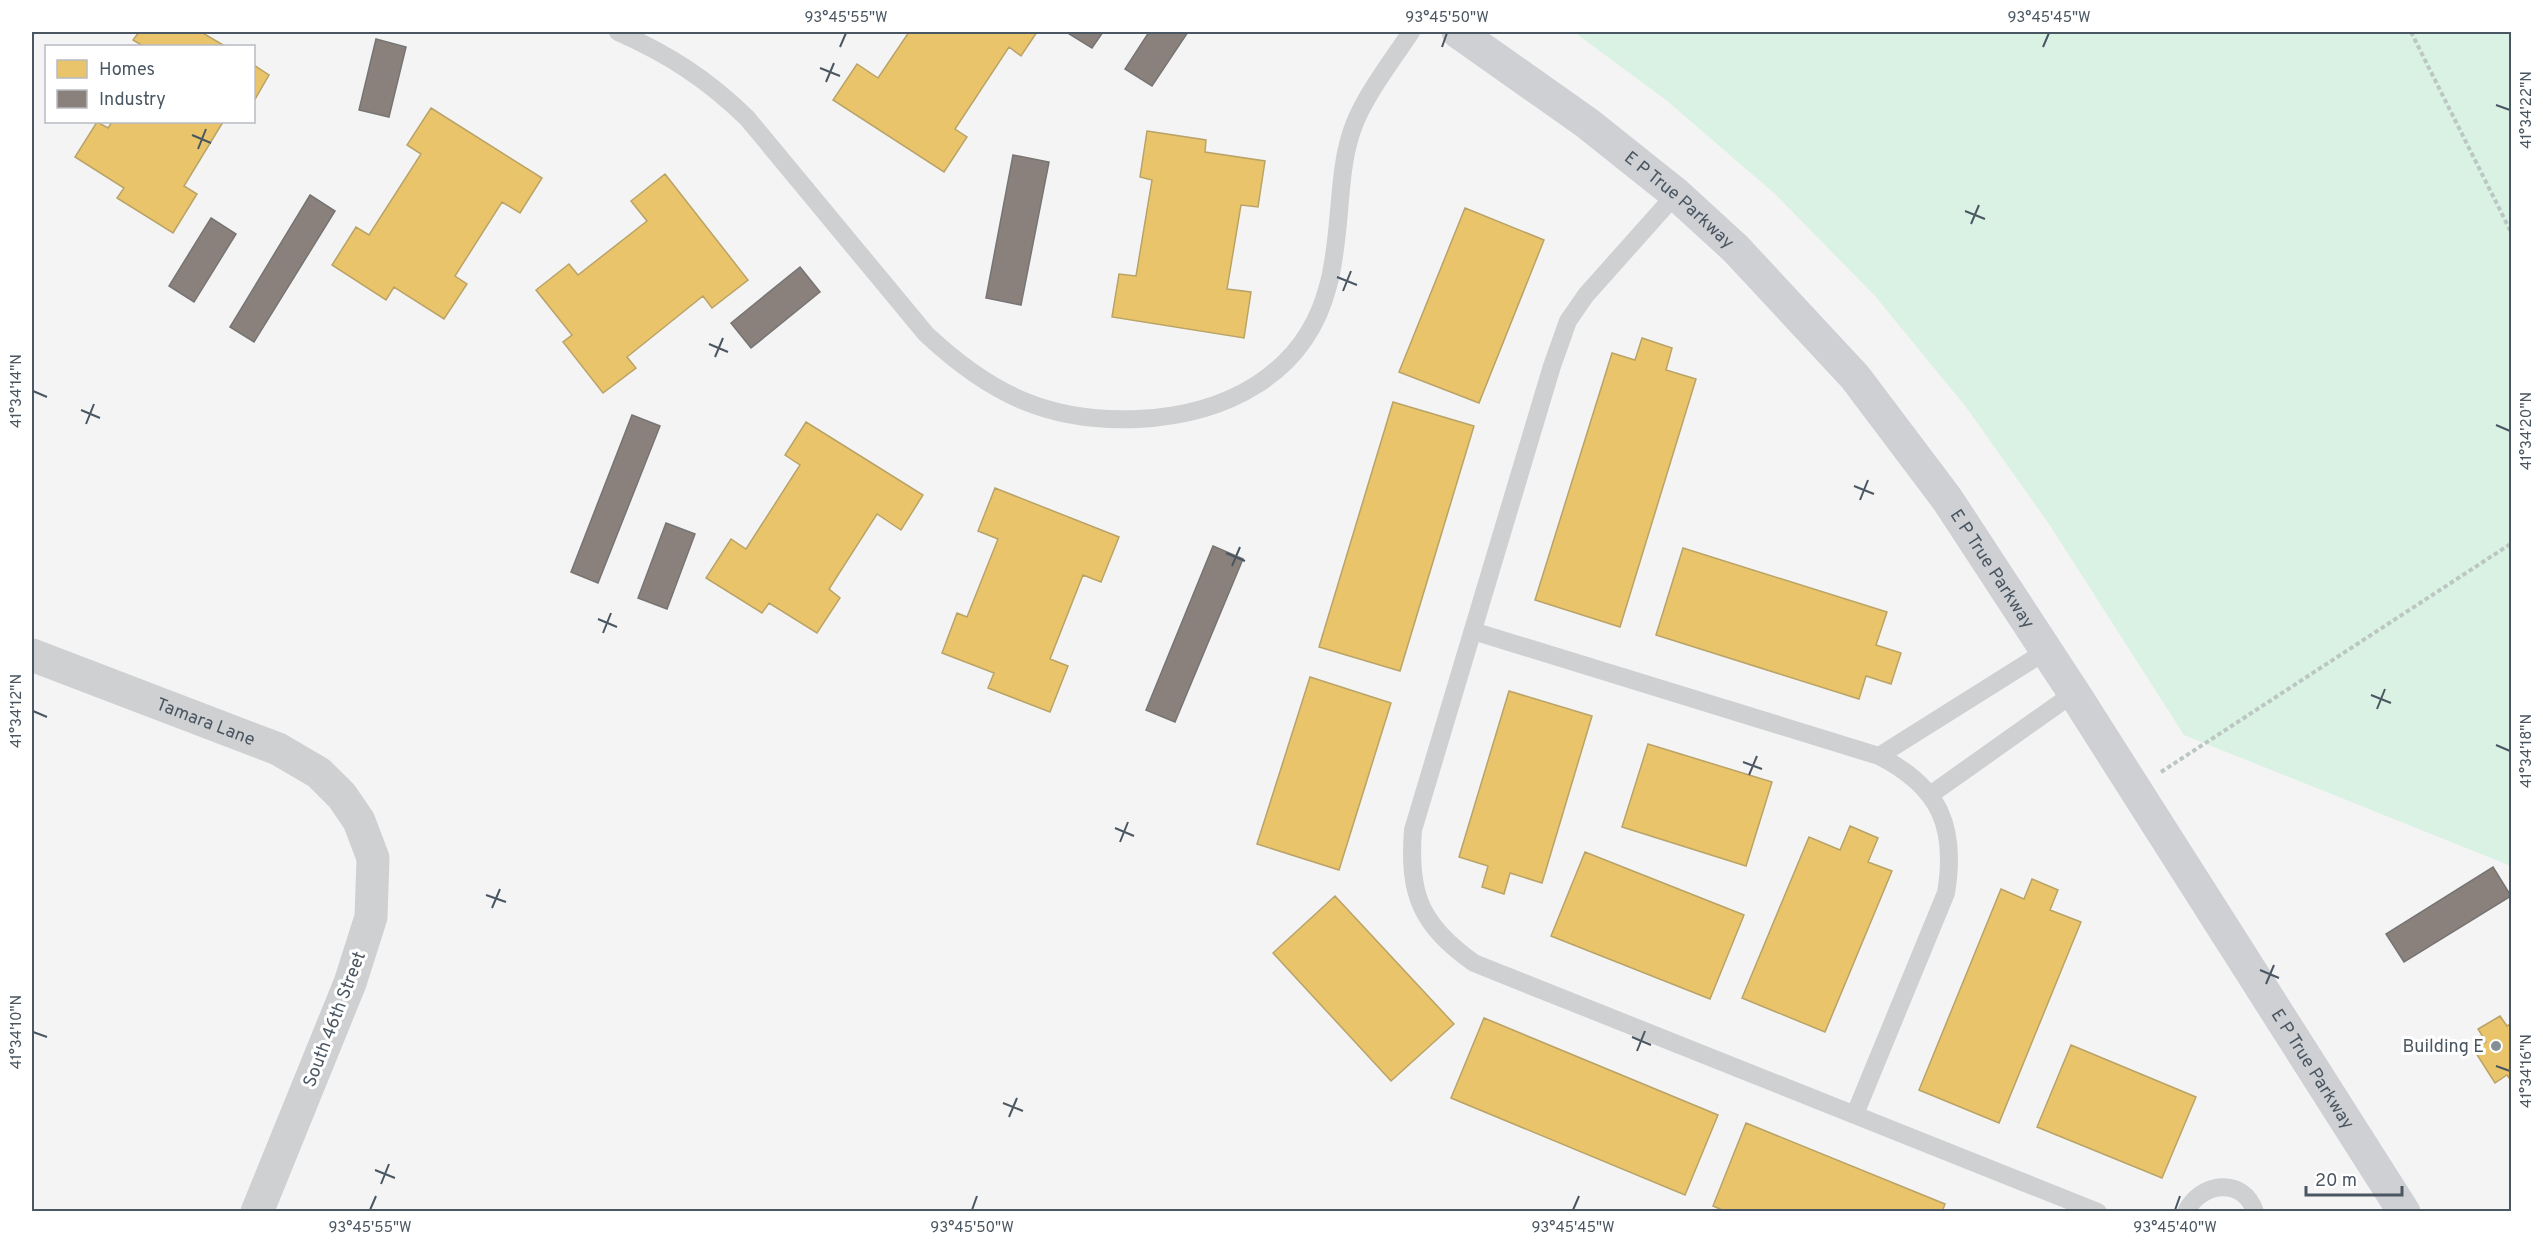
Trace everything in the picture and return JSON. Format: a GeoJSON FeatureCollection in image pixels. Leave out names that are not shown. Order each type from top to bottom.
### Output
{"type":"FeatureCollection","features":[{"type":"Feature","properties":{"kind":"main road","name":"E P True Parkway"},"geometry":{"type":"LineString","coordinates":[[1458,32],[1587,123],[1676,194],[1736,249],[1855,377],[1947,499],[2074,693],[2404,1212]]}},
{"type":"Feature","properties":{"kind":"street","name":"Tamara Lane"},"geometry":{"type":"LineString","coordinates":[[32,655],[278,749],[319,773],[342,796],[359,821]]}},
{"type":"Feature","properties":{"kind":"street","name":"South 46th Street"},"geometry":{"type":"LineString","coordinates":[[257,1212],[350,983],[371,917],[373,858],[359,821]]}},
{"type":"Feature","properties":{"kind":"lane"},"geometry":{"type":"LineString","coordinates":[[618,32],[683,65],[720,91],[747,118],[926,334],[956,363],[988,384],[1034,406],[1060,414],[1120,419],[1185,414],[1215,406],[1252,389],[1276,371],[1299,348],[1315,322],[1328,287],[1345,161],[1354,124],[1381,76],[1411,32]]}},
{"type":"Feature","properties":{"kind":"lane"},"geometry":{"type":"LineString","coordinates":[[1676,194],[1586,295],[1568,321],[1552,366],[1413,830],[1410,863],[1416,893],[1428,920],[1448,945],[1474,963],[2098,1212]]}},
{"type":"Feature","properties":{"kind":"lane"},"geometry":{"type":"LineString","coordinates":[[1473,631],[1879,756],[1900,766],[1930,795],[1948,834],[1951,863],[1946,893],[1855,1114]]}},
{"type":"Feature","properties":{"kind":"lane"},"geometry":{"type":"LineString","coordinates":[[1879,756],[2046,651]]}},
{"type":"Feature","properties":{"kind":"lane"},"geometry":{"type":"LineString","coordinates":[[1930,795],[2074,693]]}},
{"type":"Feature","properties":{"kind":"lane"},"geometry":{"type":"LineString","coordinates":[[2186,1212],[2194,1197],[2207,1189],[2224,1186],[2243,1194],[2255,1212]]}},
{"type":"Feature","properties":{"kind":"path"},"geometry":{"type":"LineString","coordinates":[[2410,32],[2511,234]]}},
{"type":"Feature","properties":{"kind":"path"},"geometry":{"type":"LineString","coordinates":[[2134,789],[2511,543]]}},
{"type":"Feature","properties":{"kind":"green space"},"geometry":{"type":"Polygon","coordinates":[[[1574,32],[2511,32],[2511,866],[2184,735],[2049,524],[1966,407],[1875,296],[1775,194],[1666,100],[1574,32]]]}},
{"type":"Feature","properties":{"kind":"building: Homes"},"geometry":{"type":"Polygon","coordinates":[[[139,32],[201,32],[223,45],[141,45],[133,40],[139,32]]]}},
{"type":"Feature","properties":{"kind":"building: Homes"},"geometry":{"type":"Polygon","coordinates":[[[909,32],[1037,32],[1021,56],[1009,47],[955,129],[967,137],[944,172],[833,100],[857,64],[878,78],[909,32]]]}},
{"type":"Feature","properties":{"kind":"building: Homes"},"geometry":{"type":"Polygon","coordinates":[[[255,66],[269,75],[255,99],[255,66]]]}},
{"type":"Feature","properties":{"kind":"building: Homes"},"geometry":{"type":"Polygon","coordinates":[[[431,108],[542,178],[520,213],[502,202],[455,276],[467,284],[444,319],[394,287],[386,300],[332,265],[356,227],[369,235],[421,154],[407,145],[431,108]]]}},
{"type":"Feature","properties":{"kind":"building: Homes"},"geometry":{"type":"Polygon","coordinates":[[[96,123],[108,128],[111,123],[222,123],[184,186],[197,194],[173,233],[117,198],[124,188],[75,157],[96,123]]]}},
{"type":"Feature","properties":{"kind":"building: Homes"},"geometry":{"type":"Polygon","coordinates":[[[1147,131],[1206,140],[1205,152],[1265,161],[1258,207],[1241,205],[1227,289],[1251,292],[1244,338],[1112,317],[1119,274],[1136,276],[1152,180],[1140,177],[1147,131]]]}},
{"type":"Feature","properties":{"kind":"building: Homes"},"geometry":{"type":"Polygon","coordinates":[[[665,174],[748,280],[712,308],[703,296],[627,357],[636,368],[603,393],[563,342],[572,335],[536,290],[569,264],[578,275],[647,221],[631,201],[665,174]]]}},
{"type":"Feature","properties":{"kind":"building: Homes"},"geometry":{"type":"Polygon","coordinates":[[[1465,208],[1544,240],[1479,403],[1399,372],[1465,208]]]}},
{"type":"Feature","properties":{"kind":"building: Homes"},"geometry":{"type":"Polygon","coordinates":[[[1642,338],[1672,348],[1666,370],[1696,379],[1620,627],[1535,600],[1612,353],[1635,360],[1642,338]]]}},
{"type":"Feature","properties":{"kind":"building: Homes"},"geometry":{"type":"Polygon","coordinates":[[[1393,402],[1474,426],[1400,671],[1319,647],[1393,402]]]}},
{"type":"Feature","properties":{"kind":"building: Homes"},"geometry":{"type":"Polygon","coordinates":[[[806,422],[923,495],[901,530],[877,514],[829,589],[840,598],[817,633],[769,603],[762,613],[706,578],[731,539],[746,549],[800,465],[785,455],[806,422]]]}},
{"type":"Feature","properties":{"kind":"building: Homes"},"geometry":{"type":"Polygon","coordinates":[[[995,488],[1119,537],[1101,582],[1083,575],[1050,659],[1068,666],[1050,712],[988,688],[994,673],[942,653],[957,613],[967,617],[998,539],[978,531],[995,488]]]}},
{"type":"Feature","properties":{"kind":"building: Homes"},"geometry":{"type":"Polygon","coordinates":[[[1683,548],[1887,612],[1876,645],[1901,653],[1891,684],[1866,676],[1859,699],[1656,635],[1683,548]]]}},
{"type":"Feature","properties":{"kind":"building: Homes"},"geometry":{"type":"Polygon","coordinates":[[[1310,677],[1391,703],[1339,870],[1257,844],[1310,677]]]}},
{"type":"Feature","properties":{"kind":"building: Homes"},"geometry":{"type":"Polygon","coordinates":[[[1509,691],[1592,716],[1542,883],[1510,873],[1504,894],[1482,887],[1488,866],[1459,857],[1509,691]]]}},
{"type":"Feature","properties":{"kind":"building: Homes"},"geometry":{"type":"Polygon","coordinates":[[[1648,744],[1772,782],[1746,866],[1622,827],[1648,744]]]}},
{"type":"Feature","properties":{"kind":"building: Homes"},"geometry":{"type":"Polygon","coordinates":[[[1850,826],[1878,838],[1868,862],[1892,871],[1825,1032],[1742,998],[1809,837],[1840,850],[1850,826]]]}},
{"type":"Feature","properties":{"kind":"building: Homes"},"geometry":{"type":"Polygon","coordinates":[[[1585,852],[1744,915],[1710,999],[1551,936],[1585,852]]]}},
{"type":"Feature","properties":{"kind":"building: Homes"},"geometry":{"type":"Polygon","coordinates":[[[2032,879],[2058,890],[2050,910],[2081,922],[1999,1123],[1919,1090],[2001,889],[2024,899],[2032,879]]]}},
{"type":"Feature","properties":{"kind":"building: Homes"},"geometry":{"type":"Polygon","coordinates":[[[1335,896],[1454,1024],[1391,1081],[1273,953],[1335,896]]]}},
{"type":"Feature","properties":{"kind":"building: Homes","name":"Building E"},"geometry":{"type":"Polygon","coordinates":[[[2500,1016],[2507,1026],[2512,1023],[2512,1082],[2507,1075],[2495,1083],[2474,1050],[2486,1042],[2478,1029],[2500,1016]]]}},
{"type":"Feature","properties":{"kind":"building: Homes"},"geometry":{"type":"Polygon","coordinates":[[[1484,1018],[1718,1115],[1685,1195],[1451,1098],[1484,1018]]]}},
{"type":"Feature","properties":{"kind":"building: Homes"},"geometry":{"type":"Polygon","coordinates":[[[2071,1045],[2196,1097],[2162,1178],[2037,1127],[2071,1045]]]}},
{"type":"Feature","properties":{"kind":"building: Homes"},"geometry":{"type":"Polygon","coordinates":[[[1746,1123],[1945,1204],[1942,1212],[1727,1212],[1713,1206],[1746,1123]]]}},
{"type":"Feature","properties":{"kind":"building: Industry"},"geometry":{"type":"Polygon","coordinates":[[[1066,32],[1103,32],[1092,48],[1066,32]]]}},
{"type":"Feature","properties":{"kind":"building: Industry"},"geometry":{"type":"Polygon","coordinates":[[[1149,32],[1188,32],[1152,86],[1125,69],[1149,32]]]}},
{"type":"Feature","properties":{"kind":"building: Industry"},"geometry":{"type":"Polygon","coordinates":[[[376,39],[406,47],[389,117],[359,110],[376,39]]]}},
{"type":"Feature","properties":{"kind":"building: Industry"},"geometry":{"type":"Polygon","coordinates":[[[1013,155],[1049,162],[1021,305],[986,298],[1013,155]]]}},
{"type":"Feature","properties":{"kind":"building: Industry"},"geometry":{"type":"Polygon","coordinates":[[[310,195],[335,211],[254,342],[230,327],[310,195]]]}},
{"type":"Feature","properties":{"kind":"building: Industry"},"geometry":{"type":"Polygon","coordinates":[[[211,218],[236,234],[194,302],[169,286],[211,218]]]}},
{"type":"Feature","properties":{"kind":"building: Industry"},"geometry":{"type":"Polygon","coordinates":[[[800,267],[820,292],[751,348],[731,323],[800,267]]]}},
{"type":"Feature","properties":{"kind":"building: Industry"},"geometry":{"type":"Polygon","coordinates":[[[632,415],[660,426],[598,583],[571,572],[632,415]]]}},
{"type":"Feature","properties":{"kind":"building: Industry"},"geometry":{"type":"Polygon","coordinates":[[[666,523],[695,534],[667,609],[638,598],[666,523]]]}},
{"type":"Feature","properties":{"kind":"building: Industry"},"geometry":{"type":"Polygon","coordinates":[[[1213,546],[1243,559],[1175,722],[1146,710],[1213,546]]]}},
{"type":"Feature","properties":{"kind":"building: Industry"},"geometry":{"type":"Polygon","coordinates":[[[2493,867],[2511,896],[2404,962],[2386,934],[2493,867]]]}},
{"type":"Feature","properties":{"kind":"place","name":"Building E"},"geometry":{"type":"Point","coordinates":[2496,1046]}}]}
